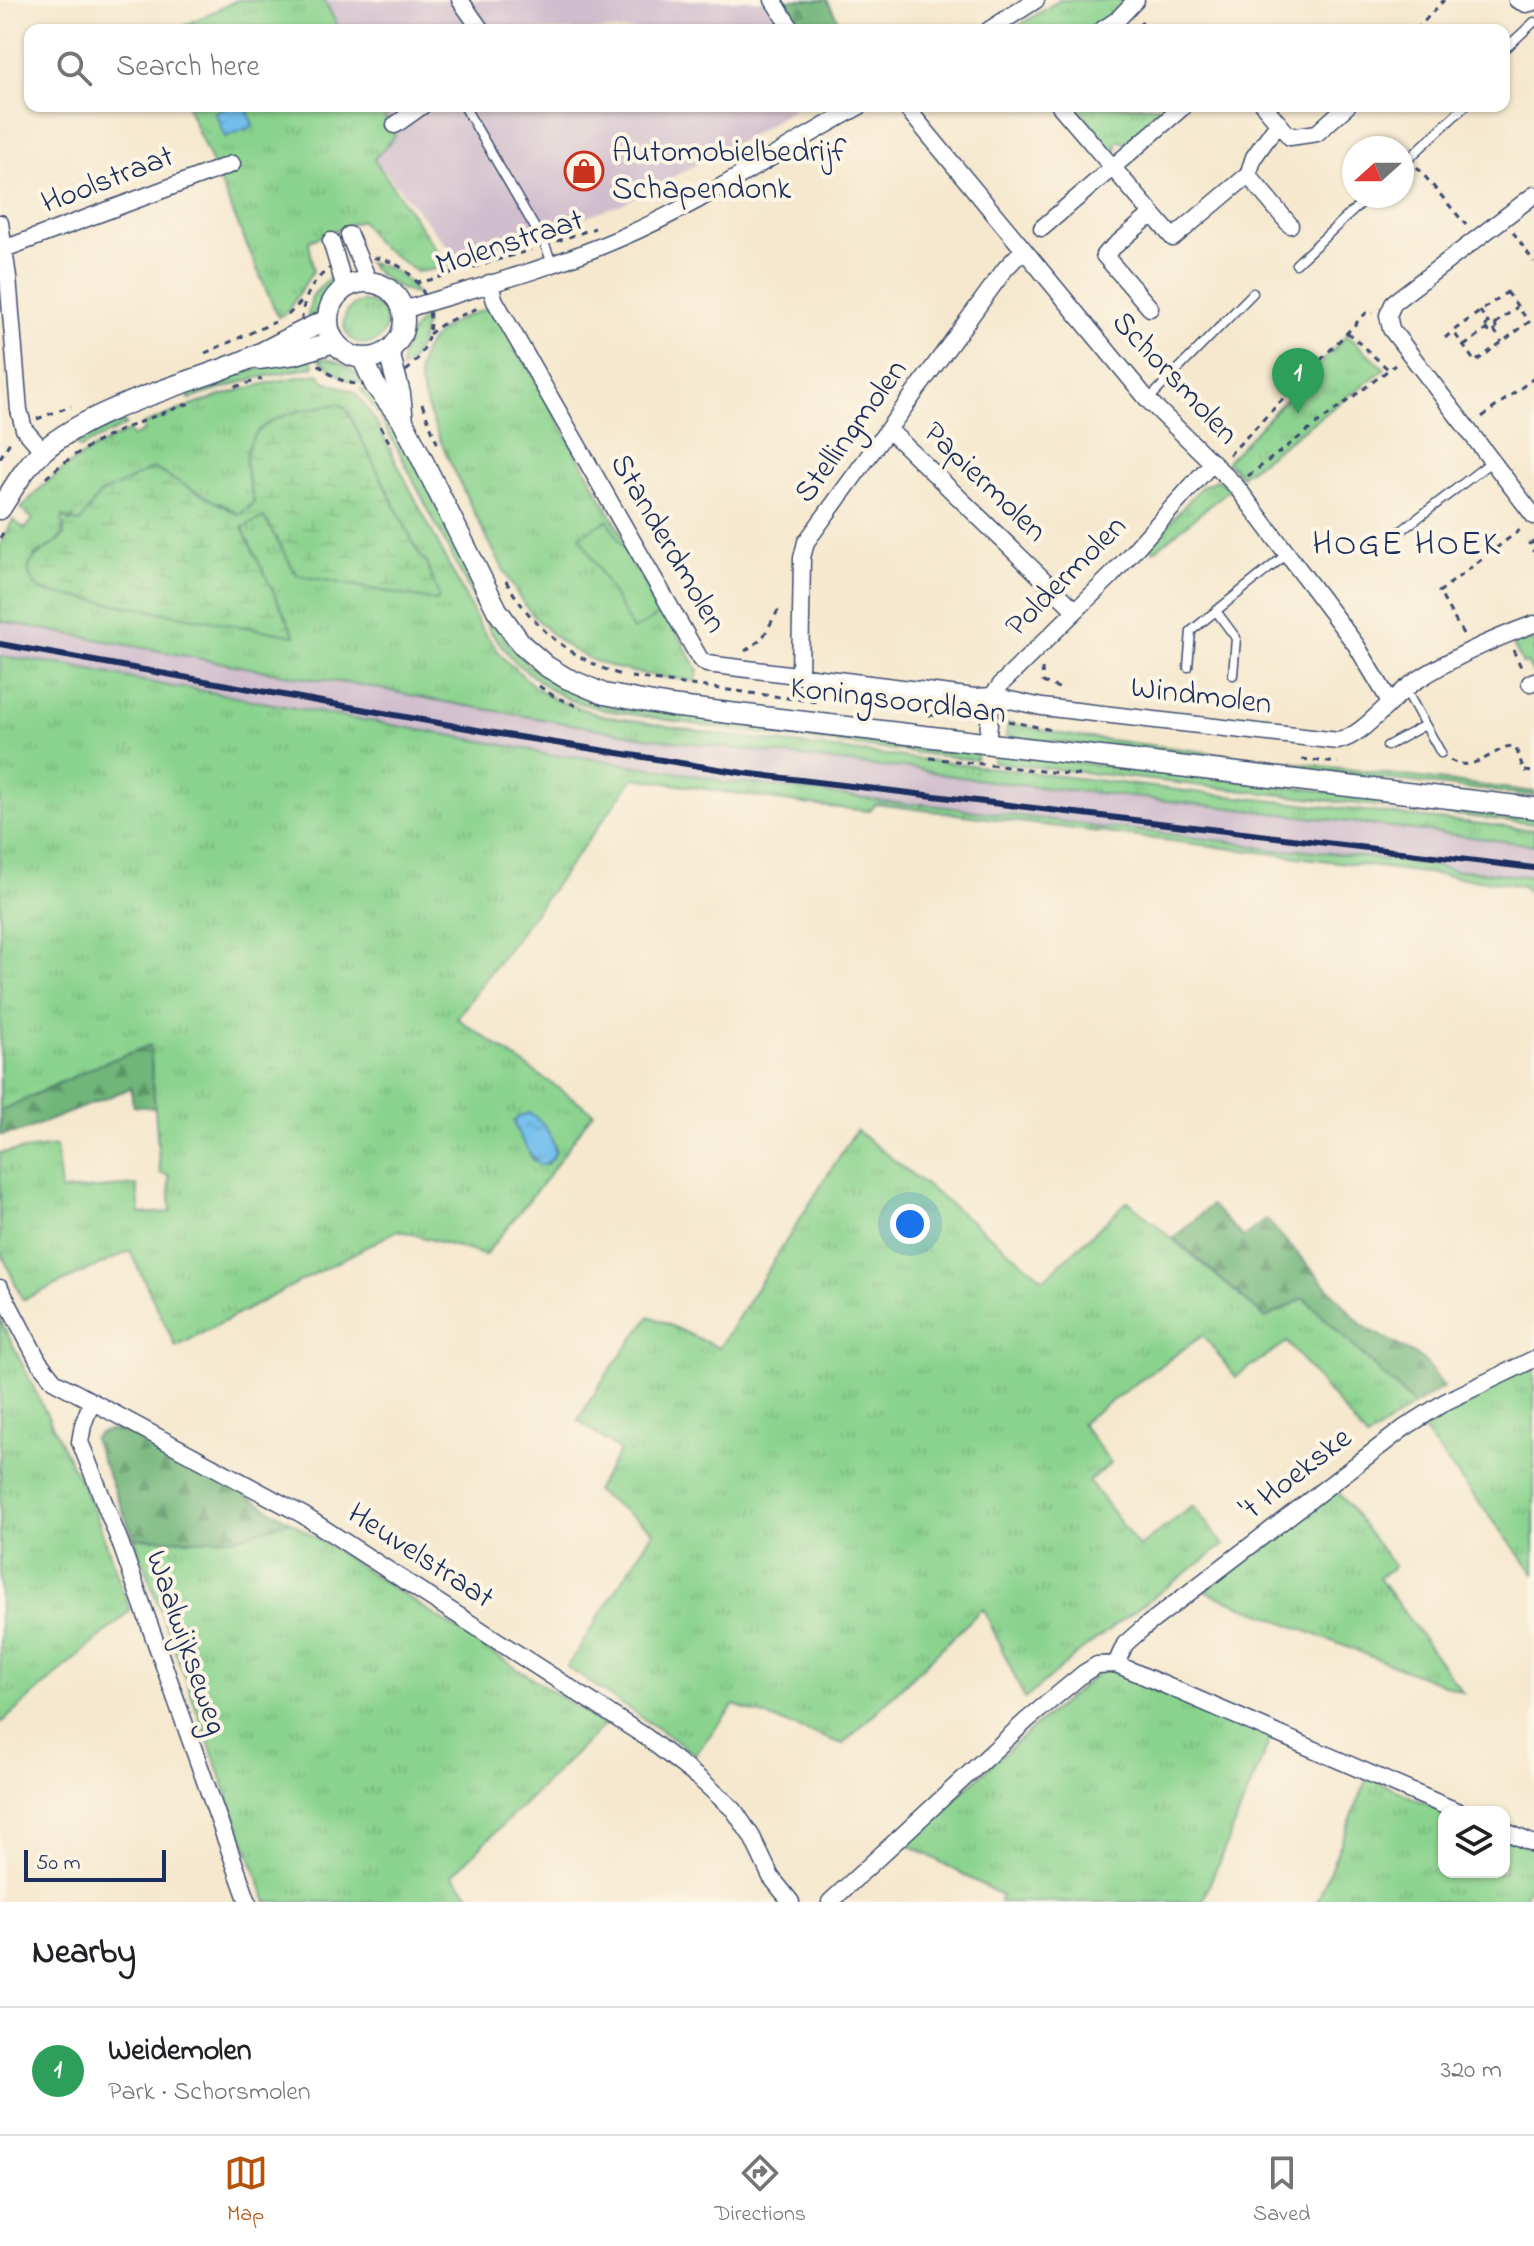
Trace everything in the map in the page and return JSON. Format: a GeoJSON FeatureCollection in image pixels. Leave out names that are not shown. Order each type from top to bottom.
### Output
{"type":"FeatureCollection","features":[{"type":"Feature","properties":{"kind":"street"},"geometry":{"type":"LineString","coordinates":[[460,0],[477,24]]}},
{"type":"Feature","properties":{"kind":"street"},"geometry":{"type":"LineString","coordinates":[[773,0],[788,24]]}},
{"type":"Feature","properties":{"kind":"street"},"geometry":{"type":"LineString","coordinates":[[998,24],[1036,0]]}},
{"type":"Feature","properties":{"kind":"street"},"geometry":{"type":"LineString","coordinates":[[1111,24],[1136,0]]}},
{"type":"Feature","properties":{"kind":"street"},"geometry":{"type":"LineString","coordinates":[[395,125],[413,112]]}},
{"type":"Feature","properties":{"kind":"street","name":"Molenstraat"},"geometry":{"type":"LineString","coordinates":[[403,310],[617,239],[677,211],[839,112]]}},
{"type":"Feature","properties":{"kind":"street","name":"Schorsmolen"},"geometry":{"type":"LineString","coordinates":[[910,112],[1148,400],[1236,486],[1356,645],[1389,700]]}},
{"type":"Feature","properties":{"kind":"street"},"geometry":{"type":"LineString","coordinates":[[1065,112],[1173,238],[1248,175],[1254,157],[1278,123]]}},
{"type":"Feature","properties":{"kind":"street"},"geometry":{"type":"LineString","coordinates":[[1042,228],[1177,112]]}},
{"type":"Feature","properties":{"kind":"street"},"geometry":{"type":"LineString","coordinates":[[1269,112],[1290,137],[1317,133],[1340,112]]}},
{"type":"Feature","properties":{"kind":"street","name":"Hoolstraat"},"geometry":{"type":"LineString","coordinates":[[4,249],[232,164]]}},
{"type":"Feature","properties":{"kind":"street"},"geometry":{"type":"LineString","coordinates":[[1248,175],[1290,225]]}},
{"type":"Feature","properties":{"kind":"street"},"geometry":{"type":"LineString","coordinates":[[1528,522],[1491,462],[1391,329],[1388,315],[1394,302],[1475,237],[1534,195]]}},
{"type":"Feature","properties":{"kind":"street"},"geometry":{"type":"LineString","coordinates":[[1150,308],[1104,255],[1152,214]]}},
{"type":"Feature","properties":{"kind":"street","name":"Hoolstraat"},"geometry":{"type":"LineString","coordinates":[[0,223],[19,410],[24,429],[43,451]]}},
{"type":"Feature","properties":{"kind":"street"},"geometry":{"type":"LineString","coordinates":[[349,235],[369,282]]}},
{"type":"Feature","properties":{"kind":"street"},"geometry":{"type":"LineString","coordinates":[[331,241],[345,288]]}},
{"type":"Feature","properties":{"kind":"street","name":"Stellingmolen"},"geometry":{"type":"LineString","coordinates":[[800,675],[802,558],[806,542],[1005,269],[1023,250]]}},
{"type":"Feature","properties":{"kind":"street"},"geometry":{"type":"LineString","coordinates":[[369,282],[391,291],[403,310],[402,334],[389,352],[363,359],[348,355],[334,342],[328,320],[330,305],[345,288],[369,282]]}},
{"type":"Feature","properties":{"kind":"street","name":"Standerdmolen"},"geometry":{"type":"LineString","coordinates":[[489,283],[495,301],[700,659],[707,664],[975,697],[992,696]]}},
{"type":"Feature","properties":{"kind":"street"},"geometry":{"type":"LineString","coordinates":[[0,509],[43,451],[65,435],[103,415],[243,362],[289,336],[328,320]]}},
{"type":"Feature","properties":{"kind":"street"},"geometry":{"type":"LineString","coordinates":[[243,362],[296,354],[334,342]]}},
{"type":"Feature","properties":{"kind":"street","name":"Koningsoordlaan"},"geometry":{"type":"LineString","coordinates":[[389,352],[400,394],[403,421]]}},
{"type":"Feature","properties":{"kind":"street","name":"Koningsoordlaan"},"geometry":{"type":"LineString","coordinates":[[363,359],[375,385],[403,421],[497,610],[522,645],[546,666],[566,678],[604,694],[670,706],[1534,808]]}},
{"type":"Feature","properties":{"kind":"street","name":"Papiermolen"},"geometry":{"type":"LineString","coordinates":[[888,429],[1075,610]]}},
{"type":"Feature","properties":{"kind":"street","name":"Poldermolen"},"geometry":{"type":"LineString","coordinates":[[992,696],[1112,575],[1215,464]]}},
{"type":"Feature","properties":{"kind":"street","name":"Windmolen"},"geometry":{"type":"LineString","coordinates":[[992,696],[1042,707],[1338,741],[1349,739],[1405,688],[1471,650],[1534,624]]}},
{"type":"Feature","properties":{"kind":"street"},"geometry":{"type":"LineString","coordinates":[[987,743],[992,696]]}},
{"type":"Feature","properties":{"kind":"street","name":"Heuvelstraat"},"geometry":{"type":"LineString","coordinates":[[0,1288],[39,1362],[54,1381],[303,1515],[646,1737],[734,1810],[752,1837],[771,1877],[791,1902]]}},
{"type":"Feature","properties":{"kind":"street","name":"'t Hoekske"},"geometry":{"type":"LineString","coordinates":[[1116,1664],[1125,1644],[1143,1628],[1404,1428],[1456,1397],[1534,1359]]}},
{"type":"Feature","properties":{"kind":"street","name":"Waalwijkseweg"},"geometry":{"type":"LineString","coordinates":[[91,1403],[80,1442],[120,1542],[248,1902]]}},
{"type":"Feature","properties":{"kind":"street"},"geometry":{"type":"LineString","coordinates":[[830,1902],[1027,1720],[1097,1665],[1116,1664],[1445,1806]]}},
{"type":"Feature","properties":{"kind":"street"},"geometry":{"type":"LineString","coordinates":[[1510,1834],[1534,1844]]}},
{"type":"Feature","properties":{"kind":"lane"},"geometry":{"type":"LineString","coordinates":[[1510,40],[1529,9]]}},
{"type":"Feature","properties":{"kind":"lane"},"geometry":{"type":"LineString","coordinates":[[467,112],[545,245],[552,263]]}},
{"type":"Feature","properties":{"kind":"lane"},"geometry":{"type":"LineString","coordinates":[[1414,154],[1459,112]]}},
{"type":"Feature","properties":{"kind":"lane"},"geometry":{"type":"LineString","coordinates":[[1296,264],[1356,208]]}},
{"type":"Feature","properties":{"kind":"lane"},"geometry":{"type":"LineString","coordinates":[[1148,400],[1253,293]]}},
{"type":"Feature","properties":{"kind":"lane"},"geometry":{"type":"LineString","coordinates":[[1401,531],[1491,462]]}},
{"type":"Feature","properties":{"kind":"lane"},"geometry":{"type":"LineString","coordinates":[[1188,667],[1191,631],[1287,554]]}},
{"type":"Feature","properties":{"kind":"lane"},"geometry":{"type":"LineString","coordinates":[[1216,611],[1236,638],[1233,675]]}},
{"type":"Feature","properties":{"kind":"lane"},"geometry":{"type":"LineString","coordinates":[[1405,688],[1441,753]]}},
{"type":"Feature","properties":{"kind":"lane"},"geometry":{"type":"LineString","coordinates":[[1387,746],[1425,725]]}},
{"type":"Feature","properties":{"kind":"path"},"geometry":{"type":"LineString","coordinates":[[1422,24],[1444,0]]}},
{"type":"Feature","properties":{"kind":"path"},"geometry":{"type":"LineString","coordinates":[[1414,168],[1444,196],[1475,237]]}},
{"type":"Feature","properties":{"kind":"path"},"geometry":{"type":"LineString","coordinates":[[1502,217],[1534,262]]}},
{"type":"Feature","properties":{"kind":"path","name":"Molenstraat"},"geometry":{"type":"LineString","coordinates":[[415,282],[430,280],[596,227]]}},
{"type":"Feature","properties":{"kind":"path"},"geometry":{"type":"LineString","coordinates":[[1445,338],[1507,292],[1529,322]]}},
{"type":"Feature","properties":{"kind":"path"},"geometry":{"type":"LineString","coordinates":[[1495,324],[1518,307]]}},
{"type":"Feature","properties":{"kind":"path"},"geometry":{"type":"LineString","coordinates":[[1480,311],[1488,323]]}},
{"type":"Feature","properties":{"kind":"path"},"geometry":{"type":"LineString","coordinates":[[1215,464],[1366,313],[1388,315]]}},
{"type":"Feature","properties":{"kind":"path"},"geometry":{"type":"LineString","coordinates":[[1453,331],[1475,362],[1534,318]]}},
{"type":"Feature","properties":{"kind":"path"},"geometry":{"type":"LineString","coordinates":[[1492,320],[1497,328],[1490,333],[1484,326],[1488,323],[1492,320]]}},
{"type":"Feature","properties":{"kind":"path"},"geometry":{"type":"LineString","coordinates":[[1464,346],[1487,329]]}},
{"type":"Feature","properties":{"kind":"path"},"geometry":{"type":"LineString","coordinates":[[1494,330],[1502,342]]}},
{"type":"Feature","properties":{"kind":"path"},"geometry":{"type":"LineString","coordinates":[[1347,332],[1389,370]]}},
{"type":"Feature","properties":{"kind":"path"},"geometry":{"type":"LineString","coordinates":[[1236,486],[1410,354]]}},
{"type":"Feature","properties":{"kind":"path"},"geometry":{"type":"LineString","coordinates":[[413,372],[416,361]]}},
{"type":"Feature","properties":{"kind":"path"},"geometry":{"type":"LineString","coordinates":[[308,370],[321,367]]}},
{"type":"Feature","properties":{"kind":"path"},"geometry":{"type":"LineString","coordinates":[[229,389],[273,377]]}},
{"type":"Feature","properties":{"kind":"path"},"geometry":{"type":"LineString","coordinates":[[1466,429],[1534,378]]}},
{"type":"Feature","properties":{"kind":"path"},"geometry":{"type":"LineString","coordinates":[[1529,382],[1534,388]]}},
{"type":"Feature","properties":{"kind":"path"},"geometry":{"type":"LineString","coordinates":[[350,383],[357,392]]}},
{"type":"Feature","properties":{"kind":"path"},"geometry":{"type":"LineString","coordinates":[[76,453],[135,424],[202,399]]}},
{"type":"Feature","properties":{"kind":"path"},"geometry":{"type":"LineString","coordinates":[[422,404],[440,448]]}},
{"type":"Feature","properties":{"kind":"path"},"geometry":{"type":"LineString","coordinates":[[40,417],[50,413]]}},
{"type":"Feature","properties":{"kind":"path"},"geometry":{"type":"LineString","coordinates":[[377,420],[396,453]]}},
{"type":"Feature","properties":{"kind":"path"},"geometry":{"type":"LineString","coordinates":[[0,458],[10,443]]}},
{"type":"Feature","properties":{"kind":"path"},"geometry":{"type":"LineString","coordinates":[[1471,650],[1439,592],[1528,522]]}},
{"type":"Feature","properties":{"kind":"path"},"geometry":{"type":"LineString","coordinates":[[1534,542],[1529,544],[1534,552]]}},
{"type":"Feature","properties":{"kind":"path","name":"Koningsoordlaan"},"geometry":{"type":"LineString","coordinates":[[501,570],[524,611],[542,630],[590,664],[623,676],[831,704]]}},
{"type":"Feature","properties":{"kind":"path"},"geometry":{"type":"LineString","coordinates":[[737,667],[739,655],[762,639],[780,607],[803,611]]}},
{"type":"Feature","properties":{"kind":"path"},"geometry":{"type":"LineString","coordinates":[[1505,634],[1532,682]]}},
{"type":"Feature","properties":{"kind":"path"},"geometry":{"type":"LineString","coordinates":[[1043,664],[1043,682],[1068,691]]}},
{"type":"Feature","properties":{"kind":"path"},"geometry":{"type":"LineString","coordinates":[[529,679],[555,697],[595,710]]}},
{"type":"Feature","properties":{"kind":"path"},"geometry":{"type":"LineString","coordinates":[[1441,753],[1463,766],[1512,746],[1524,771],[1534,772]]}},
{"type":"Feature","properties":{"kind":"path","name":"Koningsoordlaan"},"geometry":{"type":"LineString","coordinates":[[923,757],[1027,770]]}},
{"type":"Feature","properties":{"kind":"shaded area"},"geometry":{"type":"Polygon","coordinates":[[[298,0],[820,0],[825,24],[309,24],[298,0]]]}},
{"type":"Feature","properties":{"kind":"shaded area"},"geometry":{"type":"Polygon","coordinates":[[[352,112],[788,112],[622,204],[458,259],[374,158],[352,112]]]}},
{"type":"Feature","properties":{"kind":"shaded area"},"geometry":{"type":"Polygon","coordinates":[[[0,621],[298,677],[362,685],[520,716],[679,741],[882,767],[917,768],[962,778],[1107,792],[1218,808],[1288,813],[1534,845],[1534,877],[1457,871],[1301,849],[1258,848],[1239,843],[1119,828],[1102,829],[922,804],[747,783],[722,783],[716,779],[606,761],[540,754],[66,665],[0,656],[0,621]]]}},
{"type":"Feature","properties":{"kind":"green space"},"geometry":{"type":"Polygon","coordinates":[[[237,0],[324,0],[337,24],[188,24],[237,0]]]}},
{"type":"Feature","properties":{"kind":"green space"},"geometry":{"type":"Polygon","coordinates":[[[785,0],[827,0],[841,24],[799,24],[785,0]]]}},
{"type":"Feature","properties":{"kind":"green space"},"geometry":{"type":"Polygon","coordinates":[[[1060,0],[1131,0],[1101,24],[1022,24],[1060,0]]]}},
{"type":"Feature","properties":{"kind":"green space"},"geometry":{"type":"Polygon","coordinates":[[[190,112],[215,112],[253,126],[248,112],[382,112],[395,136],[374,159],[448,267],[417,272],[377,244],[361,220],[309,241],[313,271],[287,312],[278,317],[190,112]]]}},
{"type":"Feature","properties":{"kind":"green space"},"geometry":{"type":"Polygon","coordinates":[[[1074,112],[1160,112],[1152,120],[1155,124],[1124,143],[1120,140],[1115,144],[1118,148],[1110,152],[1099,143],[1103,138],[1082,114],[1077,116],[1074,112]]]}},
{"type":"Feature","properties":{"kind":"green space"},"geometry":{"type":"Polygon","coordinates":[[[368,263],[396,272],[417,294],[390,283],[368,263]]]}},
{"type":"Feature","properties":{"kind":"green space"},"geometry":{"type":"Polygon","coordinates":[[[332,275],[326,300],[307,320],[312,296],[332,275]]]}},
{"type":"Feature","properties":{"kind":"green space"},"geometry":{"type":"Polygon","coordinates":[[[365,302],[380,308],[386,323],[380,338],[365,344],[350,338],[344,323],[350,308],[365,302]]]}},
{"type":"Feature","properties":{"kind":"green space"},"geometry":{"type":"Polygon","coordinates":[[[494,306],[698,670],[696,681],[621,669],[569,648],[524,605],[510,582],[443,446],[429,413],[419,368],[423,354],[437,334],[457,320],[494,306]]]}},
{"type":"Feature","properties":{"kind":"green space"},"geometry":{"type":"Polygon","coordinates":[[[425,317],[419,346],[401,370],[407,341],[425,317]]]}},
{"type":"Feature","properties":{"kind":"green space"},"geometry":{"type":"Polygon","coordinates":[[[1347,335],[1385,369],[1241,476],[1228,460],[1347,335]]]}},
{"type":"Feature","properties":{"kind":"green space"},"geometry":{"type":"Polygon","coordinates":[[[309,358],[314,365],[312,367],[252,379],[190,399],[188,397],[225,377],[309,358]]]}},
{"type":"Feature","properties":{"kind":"green space"},"geometry":{"type":"Polygon","coordinates":[[[317,358],[344,365],[365,384],[345,379],[317,358]]]}},
{"type":"Feature","properties":{"kind":"green space"},"geometry":{"type":"Polygon","coordinates":[[[319,374],[324,381],[355,392],[376,422],[481,628],[505,660],[535,687],[556,700],[599,715],[728,736],[1534,830],[1534,845],[651,738],[362,685],[298,677],[0,621],[0,545],[13,520],[25,529],[33,519],[21,509],[57,474],[98,446],[129,431],[132,437],[144,431],[142,425],[164,416],[207,400],[273,382],[319,374]],[[338,404],[261,428],[250,446],[247,464],[254,503],[239,515],[220,502],[78,523],[64,517],[61,537],[34,556],[42,591],[293,635],[242,527],[264,517],[297,575],[437,600],[426,562],[420,556],[346,408],[338,404]]]}},
{"type":"Feature","properties":{"kind":"green space"},"geometry":{"type":"Polygon","coordinates":[[[360,389],[369,390],[391,417],[507,642],[525,662],[558,687],[614,707],[977,751],[976,760],[738,731],[604,710],[570,700],[549,689],[516,663],[490,631],[398,450],[360,389]]]}},
{"type":"Feature","properties":{"kind":"green space"},"geometry":{"type":"Polygon","coordinates":[[[338,404],[346,408],[420,556],[426,562],[439,596],[437,601],[297,575],[264,517],[242,528],[295,636],[42,591],[32,582],[29,573],[34,559],[64,536],[64,528],[61,529],[65,525],[63,516],[69,521],[73,517],[72,521],[80,522],[99,495],[153,468],[239,515],[254,503],[246,458],[249,444],[257,433],[281,417],[338,404]]]}},
{"type":"Feature","properties":{"kind":"green space"},"geometry":{"type":"Polygon","coordinates":[[[120,419],[126,425],[80,448],[73,443],[120,419]]]}},
{"type":"Feature","properties":{"kind":"green space"},"geometry":{"type":"Polygon","coordinates":[[[1216,480],[1231,488],[1154,551],[1150,545],[1201,487],[1216,480]]]}},
{"type":"Feature","properties":{"kind":"green space"},"geometry":{"type":"Polygon","coordinates":[[[608,520],[661,614],[633,630],[580,536],[608,520]]]}},
{"type":"Feature","properties":{"kind":"green space"},"geometry":{"type":"Polygon","coordinates":[[[1518,638],[1527,642],[1534,640],[1534,675],[1527,663],[1523,664],[1511,641],[1518,638]]]}},
{"type":"Feature","properties":{"kind":"green space"},"geometry":{"type":"Polygon","coordinates":[[[0,656],[66,665],[542,754],[580,757],[716,779],[722,783],[747,783],[922,804],[1277,850],[1300,849],[1457,871],[1534,877],[1534,900],[1523,886],[1497,882],[876,804],[870,811],[818,806],[634,778],[457,1018],[593,1112],[549,1175],[485,1255],[398,1230],[176,1347],[130,1251],[23,1300],[0,1250],[0,1153],[56,1146],[61,1191],[137,1185],[140,1214],[171,1212],[169,1175],[160,1173],[150,1046],[0,1111],[0,656]],[[514,1122],[533,1160],[540,1165],[547,1164],[554,1156],[555,1145],[514,1122]]]}},
{"type":"Feature","properties":{"kind":"green space"},"geometry":{"type":"Polygon","coordinates":[[[1008,723],[1067,735],[1534,792],[1534,796],[1006,736],[1008,723]]]}},
{"type":"Feature","properties":{"kind":"green space"},"geometry":{"type":"Polygon","coordinates":[[[994,753],[1534,815],[1534,824],[993,762],[994,753]]]}},
{"type":"Feature","properties":{"kind":"green space"},"geometry":{"type":"Polygon","coordinates":[[[150,1045],[155,1108],[133,1106],[131,1088],[20,1132],[0,1135],[0,1111],[96,1066],[150,1045]]]}},
{"type":"Feature","properties":{"kind":"green space"},"geometry":{"type":"Polygon","coordinates":[[[856,1130],[1044,1279],[1128,1201],[1266,1318],[1304,1298],[1414,1405],[1367,1439],[1287,1342],[1235,1377],[1203,1335],[1081,1423],[1111,1463],[1089,1481],[1139,1547],[1193,1506],[1224,1545],[1083,1649],[1025,1699],[983,1608],[843,1744],[734,1705],[695,1754],[567,1667],[654,1531],[595,1491],[620,1451],[578,1420],[604,1378],[650,1316],[719,1348],[856,1130]]]}},
{"type":"Feature","properties":{"kind":"green space"},"geometry":{"type":"Polygon","coordinates":[[[1211,1205],[1243,1237],[1266,1219],[1363,1326],[1423,1359],[1444,1387],[1414,1405],[1304,1298],[1266,1318],[1174,1238],[1211,1205]]]}},
{"type":"Feature","properties":{"kind":"green space"},"geometry":{"type":"Polygon","coordinates":[[[0,1319],[96,1515],[130,1611],[0,1724],[0,1319]]]}},
{"type":"Feature","properties":{"kind":"green space"},"geometry":{"type":"Polygon","coordinates":[[[1534,1365],[1534,1573],[1420,1427],[1452,1405],[1534,1365]]]}},
{"type":"Feature","properties":{"kind":"green space"},"geometry":{"type":"Polygon","coordinates":[[[119,1429],[234,1488],[290,1521],[239,1537],[195,1540],[134,1538],[93,1439],[99,1433],[119,1429]]]}},
{"type":"Feature","properties":{"kind":"green space"},"geometry":{"type":"Polygon","coordinates":[[[1336,1489],[1394,1566],[1379,1578],[1462,1692],[1204,1591],[1336,1489]]]}},
{"type":"Feature","properties":{"kind":"green space"},"geometry":{"type":"Polygon","coordinates":[[[290,1521],[604,1725],[452,1875],[477,1902],[267,1902],[134,1538],[195,1540],[239,1537],[290,1521]]]}},
{"type":"Feature","properties":{"kind":"green space"},"geometry":{"type":"Polygon","coordinates":[[[1104,1668],[1272,1735],[1202,1902],[999,1902],[1001,1895],[906,1843],[1019,1740],[1104,1668]]]}},
{"type":"Feature","properties":{"kind":"green space"},"geometry":{"type":"Polygon","coordinates":[[[1368,1777],[1438,1809],[1438,1878],[1510,1878],[1510,1837],[1534,1848],[1534,1875],[1522,1902],[1317,1902],[1368,1777]]]}},
{"type":"Feature","properties":{"kind":"water"},"geometry":{"type":"Polygon","coordinates":[[[215,112],[248,112],[253,126],[225,137],[215,112]]]}},
{"type":"Feature","properties":{"kind":"water"},"geometry":{"type":"Polygon","coordinates":[[[529,1113],[548,1132],[555,1148],[554,1156],[540,1165],[525,1145],[514,1122],[519,1116],[529,1113]]]}},
{"type":"Feature","properties":{"kind":"railway"},"geometry":{"type":"LineString","coordinates":[[0,644],[500,734],[743,773],[1534,868]]}},
{"type":"Feature","properties":{"kind":"place","name":"Automobielbedrijf Schapendonk"},"geometry":{"type":"Point","coordinates":[584,171]}},
{"type":"Feature","properties":{"kind":"place","name":"Weidemolen"},"geometry":{"type":"Point","coordinates":[1298,414]}},
{"type":"Feature","properties":{"kind":"district","name":"HOGE HOEK"},"geometry":{"type":"Point","coordinates":[1407,546]}}]}
